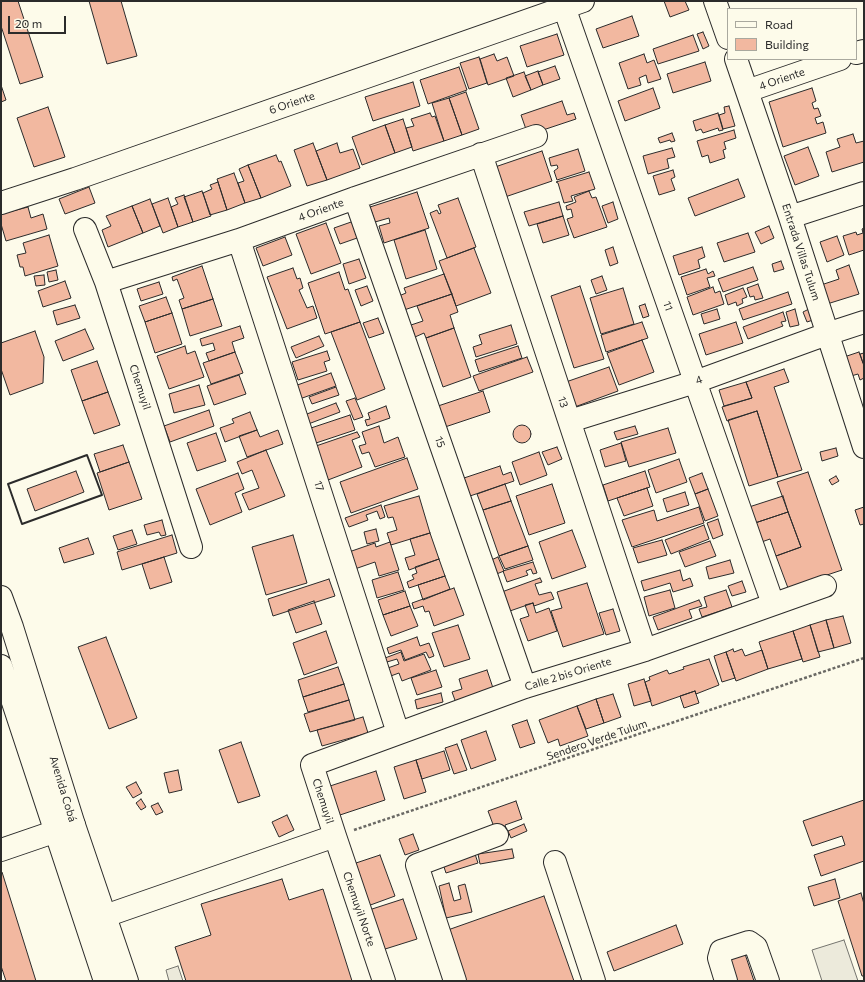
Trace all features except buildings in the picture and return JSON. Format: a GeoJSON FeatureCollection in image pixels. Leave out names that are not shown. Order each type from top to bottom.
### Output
{"type":"FeatureCollection","features":[{"type":"Feature","properties":{"kind":"street"},"geometry":{"type":"LineString","coordinates":[[715,1],[727,35]]}},
{"type":"Feature","properties":{"kind":"street","name":"6 Oriente"},"geometry":{"type":"LineString","coordinates":[[1,203],[75,179],[574,4]]}},
{"type":"Feature","properties":{"kind":"street","name":"11"},"geometry":{"type":"LineString","coordinates":[[574,4],[695,382],[773,604]]}},
{"type":"Feature","properties":{"kind":"street","name":"Entrada Villas Tulum"},"geometry":{"type":"LineString","coordinates":[[736,60],[790,216],[864,447]]}},
{"type":"Feature","properties":{"kind":"street","name":"4 Oriente"},"geometry":{"type":"LineString","coordinates":[[747,91],[837,60]]}},
{"type":"Feature","properties":{"kind":"street","name":"4 Oriente"},"geometry":{"type":"LineString","coordinates":[[106,282],[239,240],[355,198],[536,136]]}},
{"type":"Feature","properties":{"kind":"street","name":"13"},"geometry":{"type":"LineString","coordinates":[[481,154],[645,650]]}},
{"type":"Feature","properties":{"kind":"street"},"geometry":{"type":"LineString","coordinates":[[790,216],[864,193]]}},
{"type":"Feature","properties":{"kind":"street","name":"15"},"geometry":{"type":"LineString","coordinates":[[355,198],[525,687]]}},
{"type":"Feature","properties":{"kind":"street","name":"Chemuyil"},"geometry":{"type":"LineString","coordinates":[[85,229],[106,282],[191,547]]}},
{"type":"Feature","properties":{"kind":"street","name":"17"},"geometry":{"type":"LineString","coordinates":[[239,240],[398,733]]}},
{"type":"Feature","properties":{"kind":"street","name":"4"},"geometry":{"type":"LineString","coordinates":[[570,421],[695,382],[864,322]]}},
{"type":"Feature","properties":{"kind":"street","name":"Calle 2 bis Oriente"},"geometry":{"type":"LineString","coordinates":[[312,765],[525,687],[645,650],[825,586]]}},
{"type":"Feature","properties":{"kind":"street","name":"Avenida Cobá"},"geometry":{"type":"LineString","coordinates":[[1,597],[12,627],[105,981]]}},
{"type":"Feature","properties":{"kind":"street","name":"Avenida Cobá"},"geometry":{"type":"LineString","coordinates":[[1,666],[65,828],[105,916],[127,981]]}},
{"type":"Feature","properties":{"kind":"street","name":"Chemuyil"},"geometry":{"type":"LineString","coordinates":[[312,765],[335,836]]}},
{"type":"Feature","properties":{"kind":"street"},"geometry":{"type":"LineString","coordinates":[[1,850],[65,828]]}},
{"type":"Feature","properties":{"kind":"street"},"geometry":{"type":"LineString","coordinates":[[455,981],[416,865],[497,835]]}},
{"type":"Feature","properties":{"kind":"street"},"geometry":{"type":"LineString","coordinates":[[105,916],[335,836]]}},
{"type":"Feature","properties":{"kind":"street","name":"Chemuyil Norte"},"geometry":{"type":"LineString","coordinates":[[335,836],[384,981]]}},
{"type":"Feature","properties":{"kind":"street"},"geometry":{"type":"LineString","coordinates":[[555,862],[594,981]]}},
{"type":"Feature","properties":{"kind":"street"},"geometry":{"type":"LineString","coordinates":[[726,981],[719,958],[721,951],[749,942],[756,947],[768,981]]}},
{"type":"Feature","properties":{"kind":"path","name":"Sendero Verde Tulum"},"geometry":{"type":"LineString","coordinates":[[335,836],[864,658]]}},
{"type":"Feature","properties":{"kind":"shaded area"},"geometry":{"type":"Polygon","coordinates":[[[844,940],[858,981],[822,981],[812,950],[844,940]]]}},
{"type":"Feature","properties":{"kind":"shaded area"},"geometry":{"type":"Polygon","coordinates":[[[178,966],[183,981],[169,981],[166,970],[178,966]]]}},
{"type":"Feature","properties":{"kind":"wall"},"geometry":{"type":"LineString","coordinates":[[87,455],[102,495],[22,524],[8,484],[87,455]]}}]}
